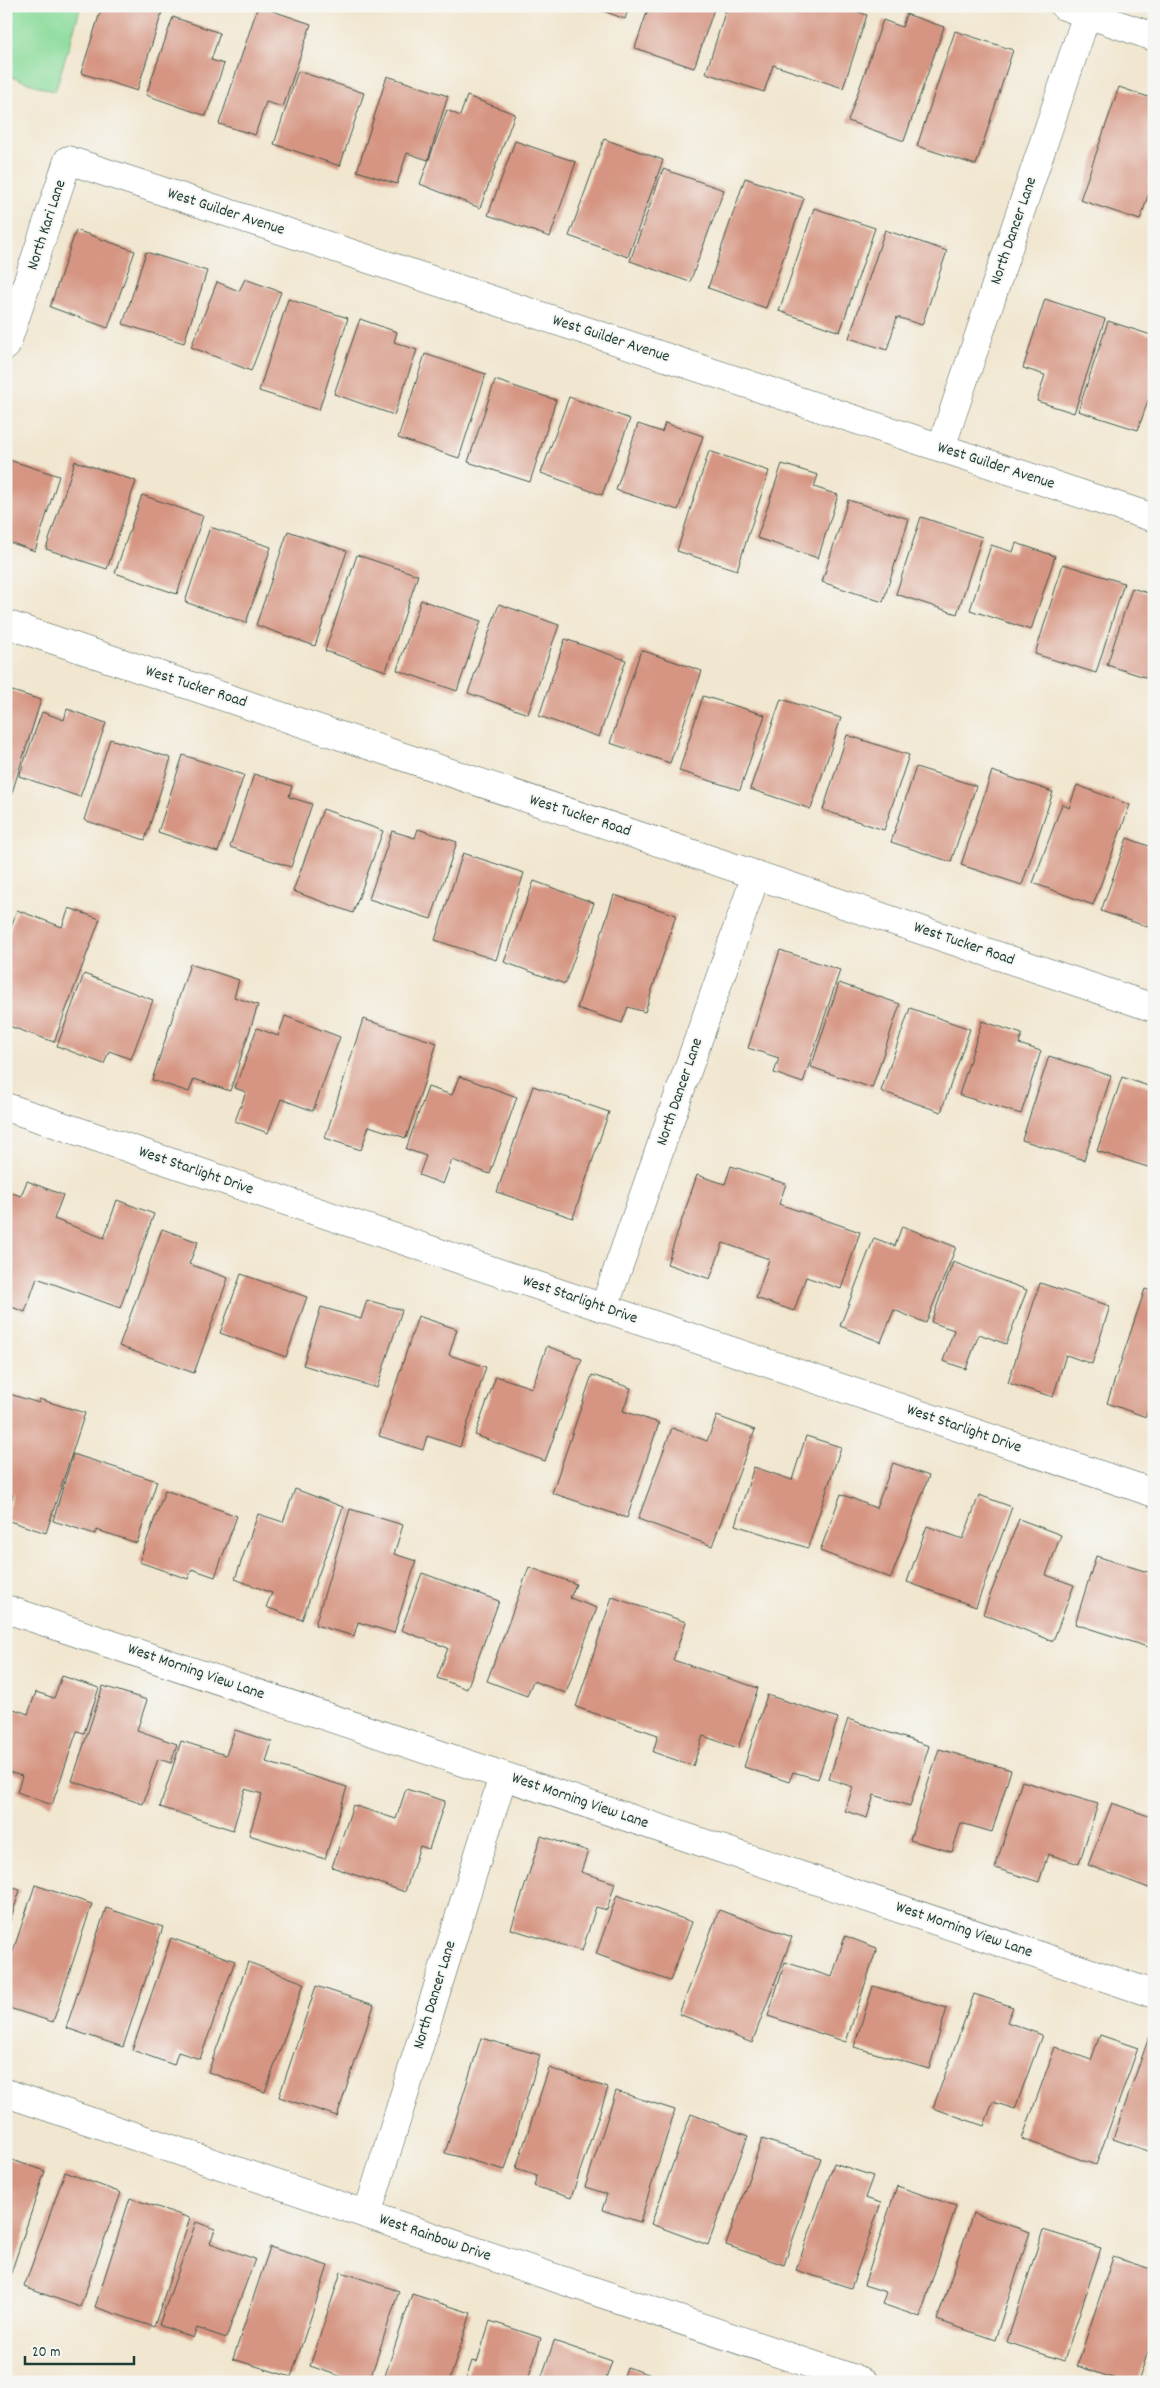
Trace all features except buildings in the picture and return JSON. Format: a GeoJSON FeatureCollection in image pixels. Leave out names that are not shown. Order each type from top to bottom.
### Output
{"type":"FeatureCollection","features":[{"type":"Feature","properties":{"kind":"street"},"geometry":{"type":"LineString","coordinates":[[1076,10],[1154,36]]}},
{"type":"Feature","properties":{"kind":"street","name":"North Dancer Lane"},"geometry":{"type":"LineString","coordinates":[[941,448],[1076,10]]}},
{"type":"Feature","properties":{"kind":"street","name":"West Guilder Avenue"},"geometry":{"type":"LineString","coordinates":[[68,160],[1154,518]]}},
{"type":"Feature","properties":{"kind":"street","name":"North Kari Lane"},"geometry":{"type":"LineString","coordinates":[[6,346],[68,160]]}},
{"type":"Feature","properties":{"kind":"street","name":"West Tucker Road"},"geometry":{"type":"LineString","coordinates":[[6,624],[1154,1008]]}},
{"type":"Feature","properties":{"kind":"street","name":"North Dancer Lane"},"geometry":{"type":"LineString","coordinates":[[604,1308],[756,875]]}},
{"type":"Feature","properties":{"kind":"street","name":"West Starlight Drive"},"geometry":{"type":"LineString","coordinates":[[6,1108],[1154,1493]]}},
{"type":"Feature","properties":{"kind":"street","name":"West Morning View Lane"},"geometry":{"type":"LineString","coordinates":[[6,1609],[1154,1994]]}},
{"type":"Feature","properties":{"kind":"street","name":"North Dancer Lane"},"geometry":{"type":"LineString","coordinates":[[366,2215],[503,1776]]}},
{"type":"Feature","properties":{"kind":"street","name":"West Rainbow Drive"},"geometry":{"type":"LineString","coordinates":[[6,2093],[864,2382]]}},
{"type":"Feature","properties":{"kind":"green space"},"geometry":{"type":"Polygon","coordinates":[[[6,6],[81,6],[55,92],[6,75],[6,6]]]}}]}
